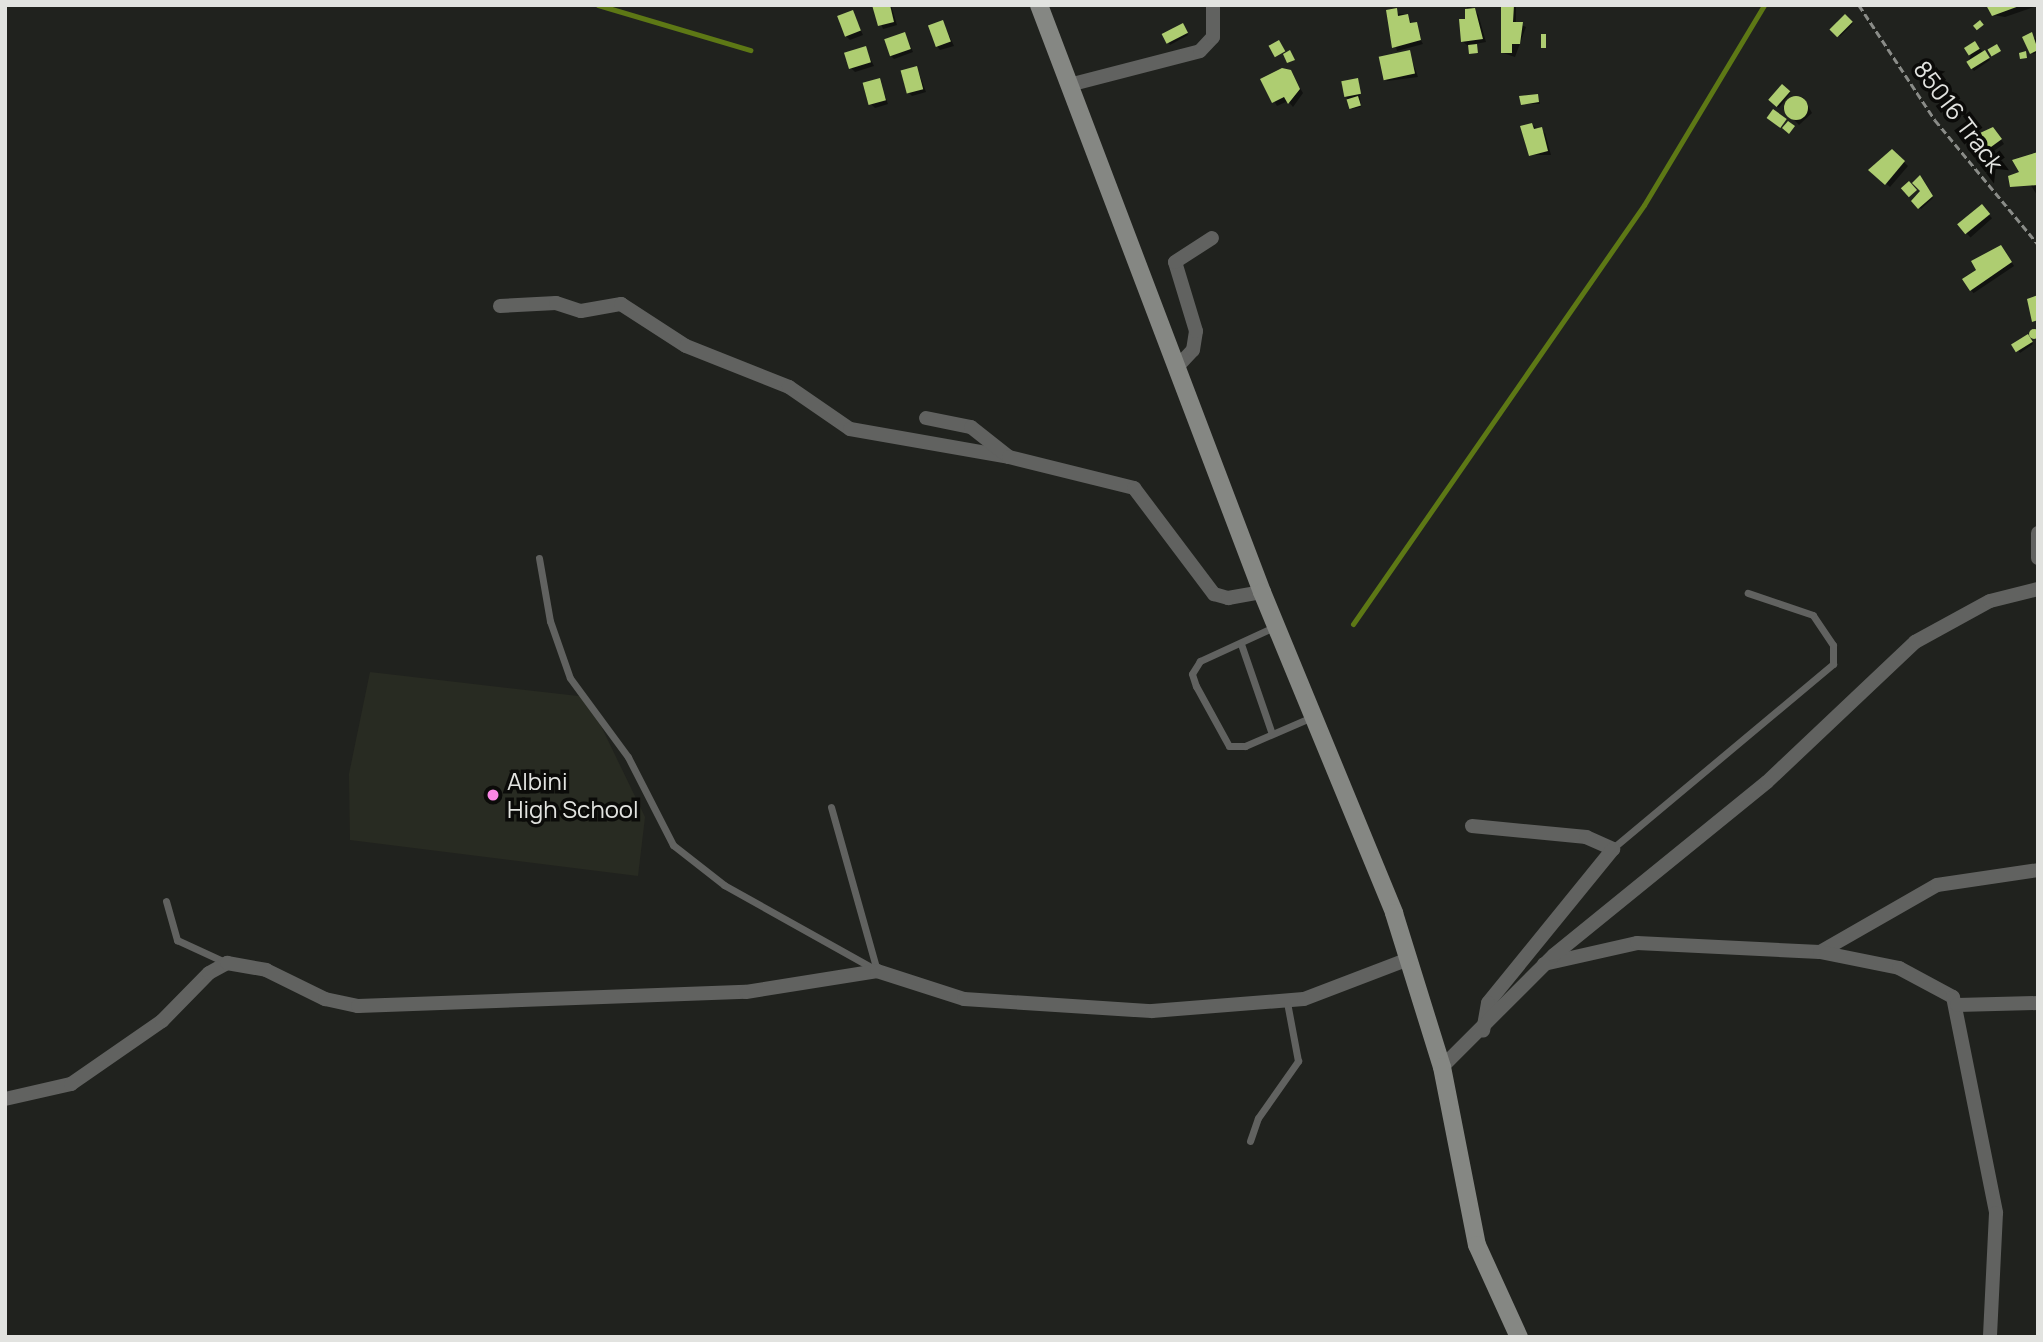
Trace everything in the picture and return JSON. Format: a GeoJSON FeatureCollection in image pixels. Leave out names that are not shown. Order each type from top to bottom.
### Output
{"type":"FeatureCollection","features":[{"type":"Feature","properties":{"kind":"street"},"geometry":{"type":"LineString","coordinates":[[1039,5],[1262,592],[1409,959],[1442,1067],[1477,1245],[1519,1337]]}},
{"type":"Feature","properties":{"kind":"street"},"geometry":{"type":"LineString","coordinates":[[1069,85],[1200,51],[1213,37],[1213,5]]}},
{"type":"Feature","properties":{"kind":"street"},"geometry":{"type":"LineString","coordinates":[[1177,367],[1193,349],[1196,331],[1173,268],[1212,238]]}},
{"type":"Feature","properties":{"kind":"street"},"geometry":{"type":"LineString","coordinates":[[500,306],[556,303],[581,311],[621,304],[686,346],[789,387],[850,429],[1009,457],[1134,488],[1214,594],[1228,598],[1262,592]]}},
{"type":"Feature","properties":{"kind":"street"},"geometry":{"type":"LineString","coordinates":[[926,418],[971,427],[1009,457]]}},
{"type":"Feature","properties":{"kind":"street"},"geometry":{"type":"LineString","coordinates":[[2038,533],[2038,558]]}},
{"type":"Feature","properties":{"kind":"street"},"geometry":{"type":"LineString","coordinates":[[1442,1067],[1483,1031],[1544,964],[1767,782],[1915,642],[1990,601],[2038,589]]}},
{"type":"Feature","properties":{"kind":"street"},"geometry":{"type":"LineString","coordinates":[[1472,826],[1586,837],[1613,849],[1499,987],[1483,1014],[1483,1031]]}},
{"type":"Feature","properties":{"kind":"street"},"geometry":{"type":"LineString","coordinates":[[1820,952],[1937,885],[2038,870]]}},
{"type":"Feature","properties":{"kind":"street"},"geometry":{"type":"LineString","coordinates":[[1544,964],[1637,943],[1820,952],[1899,968],[1957,1004],[2038,1003]]}},
{"type":"Feature","properties":{"kind":"street"},"geometry":{"type":"LineString","coordinates":[[5,1099],[71,1084],[162,1021],[209,973],[227,963],[265,970],[325,999],[358,1006],[746,992],[877,971],[964,999],[1152,1011],[1287,1002],[1409,959]]}},
{"type":"Feature","properties":{"kind":"street"},"geometry":{"type":"LineString","coordinates":[[1957,1004],[1996,1213],[1990,1337]]}},
{"type":"Feature","properties":{"kind":"lane"},"geometry":{"type":"LineString","coordinates":[[539,558],[550,621],[570,677],[628,757],[673,845],[724,885],[877,971]]}},
{"type":"Feature","properties":{"kind":"lane"},"geometry":{"type":"LineString","coordinates":[[1613,849],[1833,664],[1833,645],[1813,615],[1748,593]]}},
{"type":"Feature","properties":{"kind":"lane"},"geometry":{"type":"LineString","coordinates":[[1276,626],[1193,666],[1195,686],[1229,746],[1245,746],[1270,731],[1313,717]]}},
{"type":"Feature","properties":{"kind":"lane"},"geometry":{"type":"LineString","coordinates":[[1241,644],[1270,731]]}},
{"type":"Feature","properties":{"kind":"lane"},"geometry":{"type":"LineString","coordinates":[[831,807],[877,971]]}},
{"type":"Feature","properties":{"kind":"lane"},"geometry":{"type":"LineString","coordinates":[[166,901],[177,940],[227,963]]}},
{"type":"Feature","properties":{"kind":"lane"},"geometry":{"type":"LineString","coordinates":[[1250,1141],[1258,1118],[1298,1061],[1287,1002]]}},
{"type":"Feature","properties":{"kind":"path","name":"85016 Track"},"geometry":{"type":"LineString","coordinates":[[1859,5],[1942,129],[2038,244]]}},
{"type":"Feature","properties":{"kind":"shaded area","name":"Albini High School"},"geometry":{"type":"Polygon","coordinates":[[[370,672],[587,697],[645,817],[638,876],[350,840],[349,774],[370,672]]]}},
{"type":"Feature","properties":{"kind":"building"},"geometry":{"type":"Polygon","coordinates":[[[872,5],[890,5],[894,22],[878,26],[872,5]]]}},
{"type":"Feature","properties":{"kind":"building"},"geometry":{"type":"Polygon","coordinates":[[[1501,5],[1514,5],[1513,22],[1523,22],[1520,44],[1512,44],[1512,53],[1501,53],[1501,5]]]}},
{"type":"Feature","properties":{"kind":"building"},"geometry":{"type":"Polygon","coordinates":[[[1986,5],[2022,5],[1992,16],[1986,5]]]}},
{"type":"Feature","properties":{"kind":"building"},"geometry":{"type":"Polygon","coordinates":[[[1397,8],[1398,16],[1408,14],[1410,23],[1417,22],[1421,40],[1392,48],[1386,10],[1397,8]]]}},
{"type":"Feature","properties":{"kind":"building"},"geometry":{"type":"Polygon","coordinates":[[[1475,8],[1483,39],[1461,42],[1459,19],[1465,19],[1465,9],[1475,8]]]}},
{"type":"Feature","properties":{"kind":"building"},"geometry":{"type":"Polygon","coordinates":[[[853,10],[861,31],[845,37],[837,16],[853,10]]]}},
{"type":"Feature","properties":{"kind":"building"},"geometry":{"type":"Polygon","coordinates":[[[1845,14],[1853,22],[1837,37],[1829,30],[1845,14]]]}},
{"type":"Feature","properties":{"kind":"building"},"geometry":{"type":"Polygon","coordinates":[[[943,20],[951,42],[936,47],[928,25],[943,20]]]}},
{"type":"Feature","properties":{"kind":"building"},"geometry":{"type":"Polygon","coordinates":[[[1980,20],[1984,25],[1977,30],[1973,26],[1980,20]]]}},
{"type":"Feature","properties":{"kind":"building"},"geometry":{"type":"Polygon","coordinates":[[[1183,23],[1188,33],[1167,44],[1162,34],[1183,23]]]}},
{"type":"Feature","properties":{"kind":"building"},"geometry":{"type":"Polygon","coordinates":[[[905,32],[911,49],[890,56],[884,39],[905,32]]]}},
{"type":"Feature","properties":{"kind":"building"},"geometry":{"type":"Polygon","coordinates":[[[2032,32],[2038,50],[2030,54],[2022,37],[2032,32]]]}},
{"type":"Feature","properties":{"kind":"building"},"geometry":{"type":"Polygon","coordinates":[[[1541,34],[1546,34],[1546,48],[1541,48],[1541,34]]]}},
{"type":"Feature","properties":{"kind":"building"},"geometry":{"type":"Polygon","coordinates":[[[1279,40],[1285,51],[1275,57],[1269,46],[1279,40]]]}},
{"type":"Feature","properties":{"kind":"building"},"geometry":{"type":"Polygon","coordinates":[[[1975,41],[1980,49],[1969,56],[1964,48],[1975,41]]]}},
{"type":"Feature","properties":{"kind":"building"},"geometry":{"type":"Polygon","coordinates":[[[1477,44],[1478,53],[1469,54],[1468,45],[1477,44]]]}},
{"type":"Feature","properties":{"kind":"building"},"geometry":{"type":"Polygon","coordinates":[[[1997,44],[2001,51],[1991,56],[1987,50],[1997,44]]]}},
{"type":"Feature","properties":{"kind":"building"},"geometry":{"type":"Polygon","coordinates":[[[866,46],[871,62],[849,69],[844,53],[866,46]]]}},
{"type":"Feature","properties":{"kind":"building"},"geometry":{"type":"Polygon","coordinates":[[[1290,50],[1295,60],[1287,63],[1283,54],[1290,50]]]}},
{"type":"Feature","properties":{"kind":"building"},"geometry":{"type":"Polygon","coordinates":[[[1410,50],[1415,73],[1384,80],[1379,57],[1410,50]]]}},
{"type":"Feature","properties":{"kind":"building"},"geometry":{"type":"Polygon","coordinates":[[[1985,50],[1990,58],[1971,69],[1966,62],[1985,50]]]}},
{"type":"Feature","properties":{"kind":"building"},"geometry":{"type":"Polygon","coordinates":[[[2026,51],[2027,58],[2020,59],[2019,53],[2026,51]]]}},
{"type":"Feature","properties":{"kind":"building"},"geometry":{"type":"Polygon","coordinates":[[[917,66],[923,89],[907,94],[901,70],[917,66]]]}},
{"type":"Feature","properties":{"kind":"building"},"geometry":{"type":"Polygon","coordinates":[[[1282,68],[1291,70],[1300,89],[1288,104],[1284,97],[1272,103],[1260,79],[1282,68]]]}},
{"type":"Feature","properties":{"kind":"building"},"geometry":{"type":"Polygon","coordinates":[[[880,78],[886,100],[869,105],[863,83],[880,78]]]}},
{"type":"Feature","properties":{"kind":"building"},"geometry":{"type":"Polygon","coordinates":[[[1358,78],[1361,94],[1344,97],[1341,81],[1358,78]]]}},
{"type":"Feature","properties":{"kind":"building"},"geometry":{"type":"Polygon","coordinates":[[[1782,84],[1790,91],[1777,107],[1768,100],[1782,84]]]}},
{"type":"Feature","properties":{"kind":"building"},"geometry":{"type":"Polygon","coordinates":[[[1538,94],[1539,102],[1521,105],[1519,96],[1538,94]]]}},
{"type":"Feature","properties":{"kind":"building"},"geometry":{"type":"Polygon","coordinates":[[[1358,96],[1361,106],[1349,109],[1347,100],[1358,96]]]}},
{"type":"Feature","properties":{"kind":"building"},"geometry":{"type":"Polygon","coordinates":[[[1796,96],[1807,103],[1808,108],[1801,119],[1796,120],[1785,113],[1784,108],[1791,97],[1796,96]]]}},
{"type":"Feature","properties":{"kind":"building"},"geometry":{"type":"Polygon","coordinates":[[[1773,109],[1787,119],[1780,128],[1767,118],[1773,109]]]}},
{"type":"Feature","properties":{"kind":"building"},"geometry":{"type":"Polygon","coordinates":[[[1788,121],[1795,126],[1789,134],[1782,128],[1788,121]]]}},
{"type":"Feature","properties":{"kind":"building"},"geometry":{"type":"Polygon","coordinates":[[[1532,123],[1534,129],[1542,127],[1548,151],[1529,156],[1520,126],[1532,123]]]}},
{"type":"Feature","properties":{"kind":"building"},"geometry":{"type":"Polygon","coordinates":[[[1993,127],[2002,139],[1980,155],[1974,147],[1985,140],[1980,133],[1993,127]]]}},
{"type":"Feature","properties":{"kind":"building"},"geometry":{"type":"Polygon","coordinates":[[[1892,149],[1905,161],[1885,185],[1868,170],[1892,149]]]}},
{"type":"Feature","properties":{"kind":"building"},"geometry":{"type":"Polygon","coordinates":[[[2038,152],[2038,185],[2010,187],[2008,176],[2019,172],[2012,160],[2038,152]]]}},
{"type":"Feature","properties":{"kind":"building"},"geometry":{"type":"Polygon","coordinates":[[[1920,175],[1933,196],[1918,209],[1911,201],[1920,191],[1912,183],[1920,175]]]}},
{"type":"Feature","properties":{"kind":"building"},"geometry":{"type":"Polygon","coordinates":[[[1909,181],[1917,190],[1909,197],[1901,188],[1909,181]]]}},
{"type":"Feature","properties":{"kind":"building"},"geometry":{"type":"Polygon","coordinates":[[[1982,204],[1990,214],[1965,234],[1957,224],[1982,204]]]}},
{"type":"Feature","properties":{"kind":"building"},"geometry":{"type":"Polygon","coordinates":[[[2001,245],[2012,262],[1970,291],[1962,279],[1976,270],[1971,261],[2001,245]]]}},
{"type":"Feature","properties":{"kind":"building"},"geometry":{"type":"Polygon","coordinates":[[[2038,295],[2038,320],[2032,322],[2027,299],[2038,295]]]}},
{"type":"Feature","properties":{"kind":"building"},"geometry":{"type":"Polygon","coordinates":[[[2034,329],[2038,330],[2038,338],[2034,339],[2030,338],[2029,334],[2030,330],[2034,329]]]}},
{"type":"Feature","properties":{"kind":"building"},"geometry":{"type":"Polygon","coordinates":[[[2028,334],[2033,342],[2016,352],[2011,345],[2028,334]]]}},
{"type":"Feature","properties":{"kind":"waterway"},"geometry":{"type":"LineString","coordinates":[[598,5],[750,50]]}},
{"type":"Feature","properties":{"kind":"waterway"},"geometry":{"type":"LineString","coordinates":[[1353,624],[1644,205],[1764,5]]}},
{"type":"Feature","properties":{"kind":"place","name":"Albini High School"},"geometry":{"type":"Point","coordinates":[493,795]}}]}
